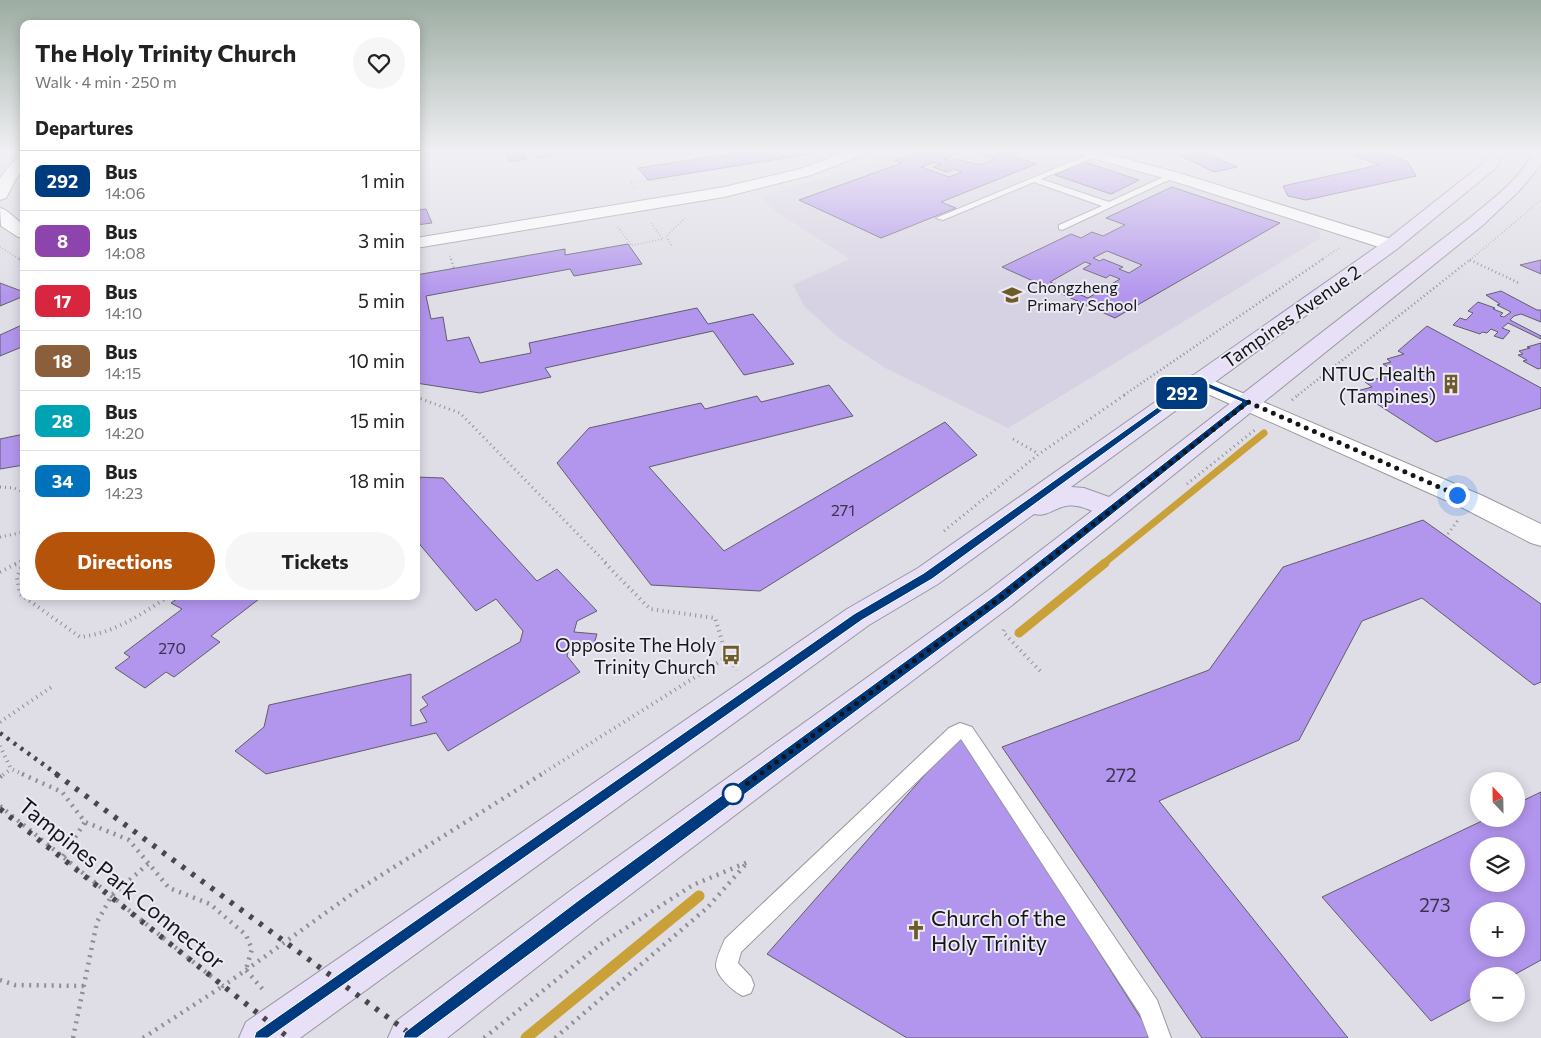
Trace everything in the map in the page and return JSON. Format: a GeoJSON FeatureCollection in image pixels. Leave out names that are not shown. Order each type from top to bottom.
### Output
{"type":"FeatureCollection","features":[{"type":"Feature","properties":{"kind":"main road","name":"Tampines Avenue 2"},"geometry":{"type":"LineString","coordinates":[[275,1029],[858,617],[928,576],[1198,381],[1391,245],[1447,200]]}},
{"type":"Feature","properties":{"kind":"main road","name":"Tampines Avenue 2"},"geometry":{"type":"LineString","coordinates":[[411,1038],[584,905],[1000,598],[1478,221],[1499,200]]}},
{"type":"Feature","properties":{"kind":"main road"},"geometry":{"type":"LineString","coordinates":[[998,525],[1051,500],[1079,495],[1090,497],[1111,510]]}},
{"type":"Feature","properties":{"kind":"street"},"geometry":{"type":"LineString","coordinates":[[420,242],[679,200]]}},
{"type":"Feature","properties":{"kind":"street"},"geometry":{"type":"LineString","coordinates":[[1251,200],[1391,245]]}},
{"type":"Feature","properties":{"kind":"street"},"geometry":{"type":"LineString","coordinates":[[0,214],[7,222],[20,230]]}},
{"type":"Feature","properties":{"kind":"street"},"geometry":{"type":"LineString","coordinates":[[1198,381],[1473,502],[1541,536]]}},
{"type":"Feature","properties":{"kind":"lane"},"geometry":{"type":"LineString","coordinates":[[940,218],[984,200]]}},
{"type":"Feature","properties":{"kind":"lane"},"geometry":{"type":"LineString","coordinates":[[1095,200],[1108,205]]}},
{"type":"Feature","properties":{"kind":"lane"},"geometry":{"type":"LineString","coordinates":[[1062,227],[1118,200]]}},
{"type":"Feature","properties":{"kind":"lane"},"geometry":{"type":"LineString","coordinates":[[743,985],[727,966],[732,946],[954,733],[960,730],[966,732],[1149,1008],[1160,1038]]}},
{"type":"Feature","properties":{"kind":"path"},"geometry":{"type":"LineString","coordinates":[[1292,400],[1470,260],[1540,200]]}},
{"type":"Feature","properties":{"kind":"path"},"geometry":{"type":"LineString","coordinates":[[616,224],[630,245],[663,239],[648,219]]}},
{"type":"Feature","properties":{"kind":"path"},"geometry":{"type":"LineString","coordinates":[[941,533],[1039,454],[1358,234]]}},
{"type":"Feature","properties":{"kind":"path"},"geometry":{"type":"LineString","coordinates":[[666,236],[671,245]]}},
{"type":"Feature","properties":{"kind":"path"},"geometry":{"type":"LineString","coordinates":[[0,247],[20,260]]}},
{"type":"Feature","properties":{"kind":"path"},"geometry":{"type":"LineString","coordinates":[[450,255],[454,268]]}},
{"type":"Feature","properties":{"kind":"path"},"geometry":{"type":"LineString","coordinates":[[1470,260],[1519,283]]}},
{"type":"Feature","properties":{"kind":"path"},"geometry":{"type":"LineString","coordinates":[[420,398],[460,413],[650,609],[715,618],[727,657],[755,690]]}},
{"type":"Feature","properties":{"kind":"path"},"geometry":{"type":"LineString","coordinates":[[1013,439],[1039,454]]}},
{"type":"Feature","properties":{"kind":"path"},"geometry":{"type":"LineString","coordinates":[[0,487],[20,490]]}},
{"type":"Feature","properties":{"kind":"path"},"geometry":{"type":"LineString","coordinates":[[0,537],[20,533]]}},
{"type":"Feature","properties":{"kind":"path"},"geometry":{"type":"LineString","coordinates":[[0,572],[20,563]]}},
{"type":"Feature","properties":{"kind":"path"},"geometry":{"type":"LineString","coordinates":[[20,571],[17,578],[20,594]]}},
{"type":"Feature","properties":{"kind":"path"},"geometry":{"type":"LineString","coordinates":[[29,600],[80,636],[98,635],[127,624],[163,600]]}},
{"type":"Feature","properties":{"kind":"path"},"geometry":{"type":"LineString","coordinates":[[1003,632],[1042,673]]}},
{"type":"Feature","properties":{"kind":"path"},"geometry":{"type":"LineString","coordinates":[[246,970],[356,891],[727,657]]}},
{"type":"Feature","properties":{"kind":"path"},"geometry":{"type":"LineString","coordinates":[[0,722],[53,686]]}},
{"type":"Feature","properties":{"kind":"path"},"geometry":{"type":"LineString","coordinates":[[0,746],[11,769],[62,792],[85,822],[129,840],[169,888],[210,904],[246,935],[252,949],[246,970]]}},
{"type":"Feature","properties":{"kind":"path"},"geometry":{"type":"LineString","coordinates":[[0,777],[11,769]]}},
{"type":"Feature","properties":{"kind":"path","name":"Tampines Park Connector"},"geometry":{"type":"LineString","coordinates":[[0,806],[223,986]]}},
{"type":"Feature","properties":{"kind":"path"},"geometry":{"type":"LineString","coordinates":[[62,856],[85,822]]}},
{"type":"Feature","properties":{"kind":"path"},"geometry":{"type":"LineString","coordinates":[[484,1038],[601,944],[693,885],[748,862],[708,908],[555,1038]]}},
{"type":"Feature","properties":{"kind":"path"},"geometry":{"type":"LineString","coordinates":[[73,1038],[97,922],[112,895],[148,864]]}},
{"type":"Feature","properties":{"kind":"path","name":"Tampines Park Connector"},"geometry":{"type":"LineString","coordinates":[[143,1038],[246,970],[275,1029]]}},
{"type":"Feature","properties":{"kind":"path"},"geometry":{"type":"LineString","coordinates":[[0,980],[15,985],[84,986]]}},
{"type":"Feature","properties":{"kind":"shaded area","name":"Chongzheng Primary School"},"geometry":{"type":"Polygon","coordinates":[[[764,200],[1233,200],[1309,224],[1319,229],[1321,238],[1008,428],[887,369],[838,337],[804,306],[793,285],[850,259],[772,209],[764,200]]]}},
{"type":"Feature","properties":{"kind":"building"},"geometry":{"type":"Polygon","coordinates":[[[800,200],[945,200],[941,202],[956,208],[881,238],[800,200]]]}},
{"type":"Feature","properties":{"kind":"building"},"geometry":{"type":"Polygon","coordinates":[[[1143,200],[1212,200],[1280,223],[1115,318],[1002,267],[1071,234],[1081,238],[1092,232],[1103,236],[1125,225],[1106,218],[1143,200]],[[1107,251],[1093,258],[1100,261],[1103,259],[1123,267],[1119,269],[1129,273],[1142,265],[1107,251]],[[1085,262],[1050,282],[1088,298],[1120,279],[1110,275],[1106,278],[1083,269],[1091,264],[1085,262]]]}},
{"type":"Feature","properties":{"kind":"building"},"geometry":{"type":"Polygon","coordinates":[[[426,209],[432,223],[420,224],[420,210],[426,209]]]}},
{"type":"Feature","properties":{"kind":"building"},"geometry":{"type":"Polygon","coordinates":[[[628,244],[642,264],[574,276],[570,269],[426,296],[431,319],[443,317],[447,341],[469,337],[480,363],[531,353],[529,343],[697,308],[708,324],[753,314],[794,364],[744,375],[713,331],[545,368],[551,377],[480,393],[420,384],[420,274],[565,249],[565,255],[628,244]]]}},
{"type":"Feature","properties":{"kind":"building"},"geometry":{"type":"Polygon","coordinates":[[[1541,260],[1541,274],[1520,265],[1541,260]]]}},
{"type":"Feature","properties":{"kind":"building"},"geometry":{"type":"Polygon","coordinates":[[[0,283],[20,290],[20,298],[0,306],[0,283]]]}},
{"type":"Feature","properties":{"kind":"building"},"geometry":{"type":"Polygon","coordinates":[[[1501,291],[1537,310],[1541,310],[1541,322],[1521,314],[1514,316],[1510,320],[1541,336],[1541,339],[1508,323],[1502,328],[1510,331],[1503,339],[1494,336],[1498,332],[1491,329],[1487,333],[1482,332],[1480,334],[1453,325],[1460,318],[1466,320],[1473,313],[1468,311],[1478,302],[1495,308],[1493,309],[1503,313],[1500,316],[1504,317],[1511,312],[1497,305],[1500,304],[1486,295],[1501,291]]]}},
{"type":"Feature","properties":{"kind":"building"},"geometry":{"type":"Polygon","coordinates":[[[20,326],[20,348],[0,356],[0,335],[20,326]]]}},
{"type":"Feature","properties":{"kind":"building","name":"NTUC Health (Tampines)"},"geometry":{"type":"Polygon","coordinates":[[[1427,326],[1541,388],[1541,408],[1436,442],[1357,391],[1372,387],[1365,382],[1397,373],[1383,364],[1391,362],[1387,359],[1404,354],[1398,351],[1427,326]]]}},
{"type":"Feature","properties":{"kind":"building"},"geometry":{"type":"Polygon","coordinates":[[[1541,343],[1541,368],[1538,369],[1523,361],[1527,360],[1518,355],[1523,354],[1519,351],[1541,343]]]}},
{"type":"Feature","properties":{"kind":"building"},"geometry":{"type":"Polygon","coordinates":[[[829,385],[853,416],[649,467],[724,551],[945,422],[977,455],[760,591],[651,585],[557,463],[589,428],[701,403],[705,409],[757,396],[761,402],[829,385]]]}},
{"type":"Feature","properties":{"kind":"building"},"geometry":{"type":"Polygon","coordinates":[[[20,435],[20,466],[0,469],[0,439],[20,435]]]}},
{"type":"Feature","properties":{"kind":"building"},"geometry":{"type":"Polygon","coordinates":[[[420,477],[443,478],[537,581],[557,569],[597,611],[577,621],[574,632],[597,634],[593,647],[570,645],[567,656],[580,672],[448,751],[436,733],[266,774],[235,751],[264,727],[269,705],[411,674],[411,726],[427,722],[420,710],[428,705],[422,697],[520,642],[523,631],[496,599],[476,611],[420,545],[420,477]]]}},
{"type":"Feature","properties":{"kind":"building"},"geometry":{"type":"Polygon","coordinates":[[[1423,520],[1541,604],[1541,682],[1534,685],[1422,598],[1362,621],[1299,740],[1159,801],[1348,1038],[1202,1038],[1002,747],[1209,670],[1283,567],[1423,520]]]}},
{"type":"Feature","properties":{"kind":"building"},"geometry":{"type":"Polygon","coordinates":[[[175,600],[258,600],[211,636],[220,642],[174,677],[166,672],[145,688],[115,668],[130,657],[124,653],[182,609],[171,603],[175,600]]]}},
{"type":"Feature","properties":{"kind":"building"},"geometry":{"type":"Polygon","coordinates":[[[961,734],[1149,1031],[1147,1038],[907,1038],[767,954],[961,734]]]}},
{"type":"Feature","properties":{"kind":"building"},"geometry":{"type":"Polygon","coordinates":[[[1541,792],[1541,960],[1525,969],[1525,967],[1470,967],[1470,1000],[1431,1021],[1322,897],[1470,827],[1525,828],[1525,800],[1541,792]]]}},
{"type":"Feature","properties":{"kind":"waterway"},"geometry":{"type":"LineString","coordinates":[[1103,564],[1264,433]]}},
{"type":"Feature","properties":{"kind":"waterway"},"geometry":{"type":"LineString","coordinates":[[1019,633],[1105,563]]}},
{"type":"Feature","properties":{"kind":"waterway"},"geometry":{"type":"LineString","coordinates":[[526,1038],[699,896]]}},
{"type":"Feature","properties":{"kind":"railway"},"geometry":{"type":"LineString","coordinates":[[0,733],[58,775]]}},
{"type":"Feature","properties":{"kind":"railway"},"geometry":{"type":"LineString","coordinates":[[56,774],[416,1038]]}},
{"type":"Feature","properties":{"kind":"railway"},"geometry":{"type":"LineString","coordinates":[[0,809],[289,1038]]}},
{"type":"Feature","properties":{"kind":"bus line","name":"292"},"geometry":{"type":"LineString","coordinates":[[262,1038],[858,617],[928,576],[1198,381],[1248,402],[1000,598],[584,905],[411,1038]]}},
{"type":"Feature","properties":{"kind":"place","name":"Chongzheng Primary School"},"geometry":{"type":"Point","coordinates":[1012,295]}},
{"type":"Feature","properties":{"kind":"place","name":"NTUC Health (Tampines)"},"geometry":{"type":"Point","coordinates":[1451,384]}},
{"type":"Feature","properties":{"kind":"place","name":"Opposite The Holy Trinity Church"},"geometry":{"type":"Point","coordinates":[731,655]}},
{"type":"Feature","properties":{"kind":"place","name":"Church of the Holy Trinity"},"geometry":{"type":"Point","coordinates":[916,930]}},
{"type":"Feature","properties":{"kind":"route"},"geometry":{"type":"LineString","coordinates":[[733,794],[1000,598],[1248,402],[1457,495]]}}]}
